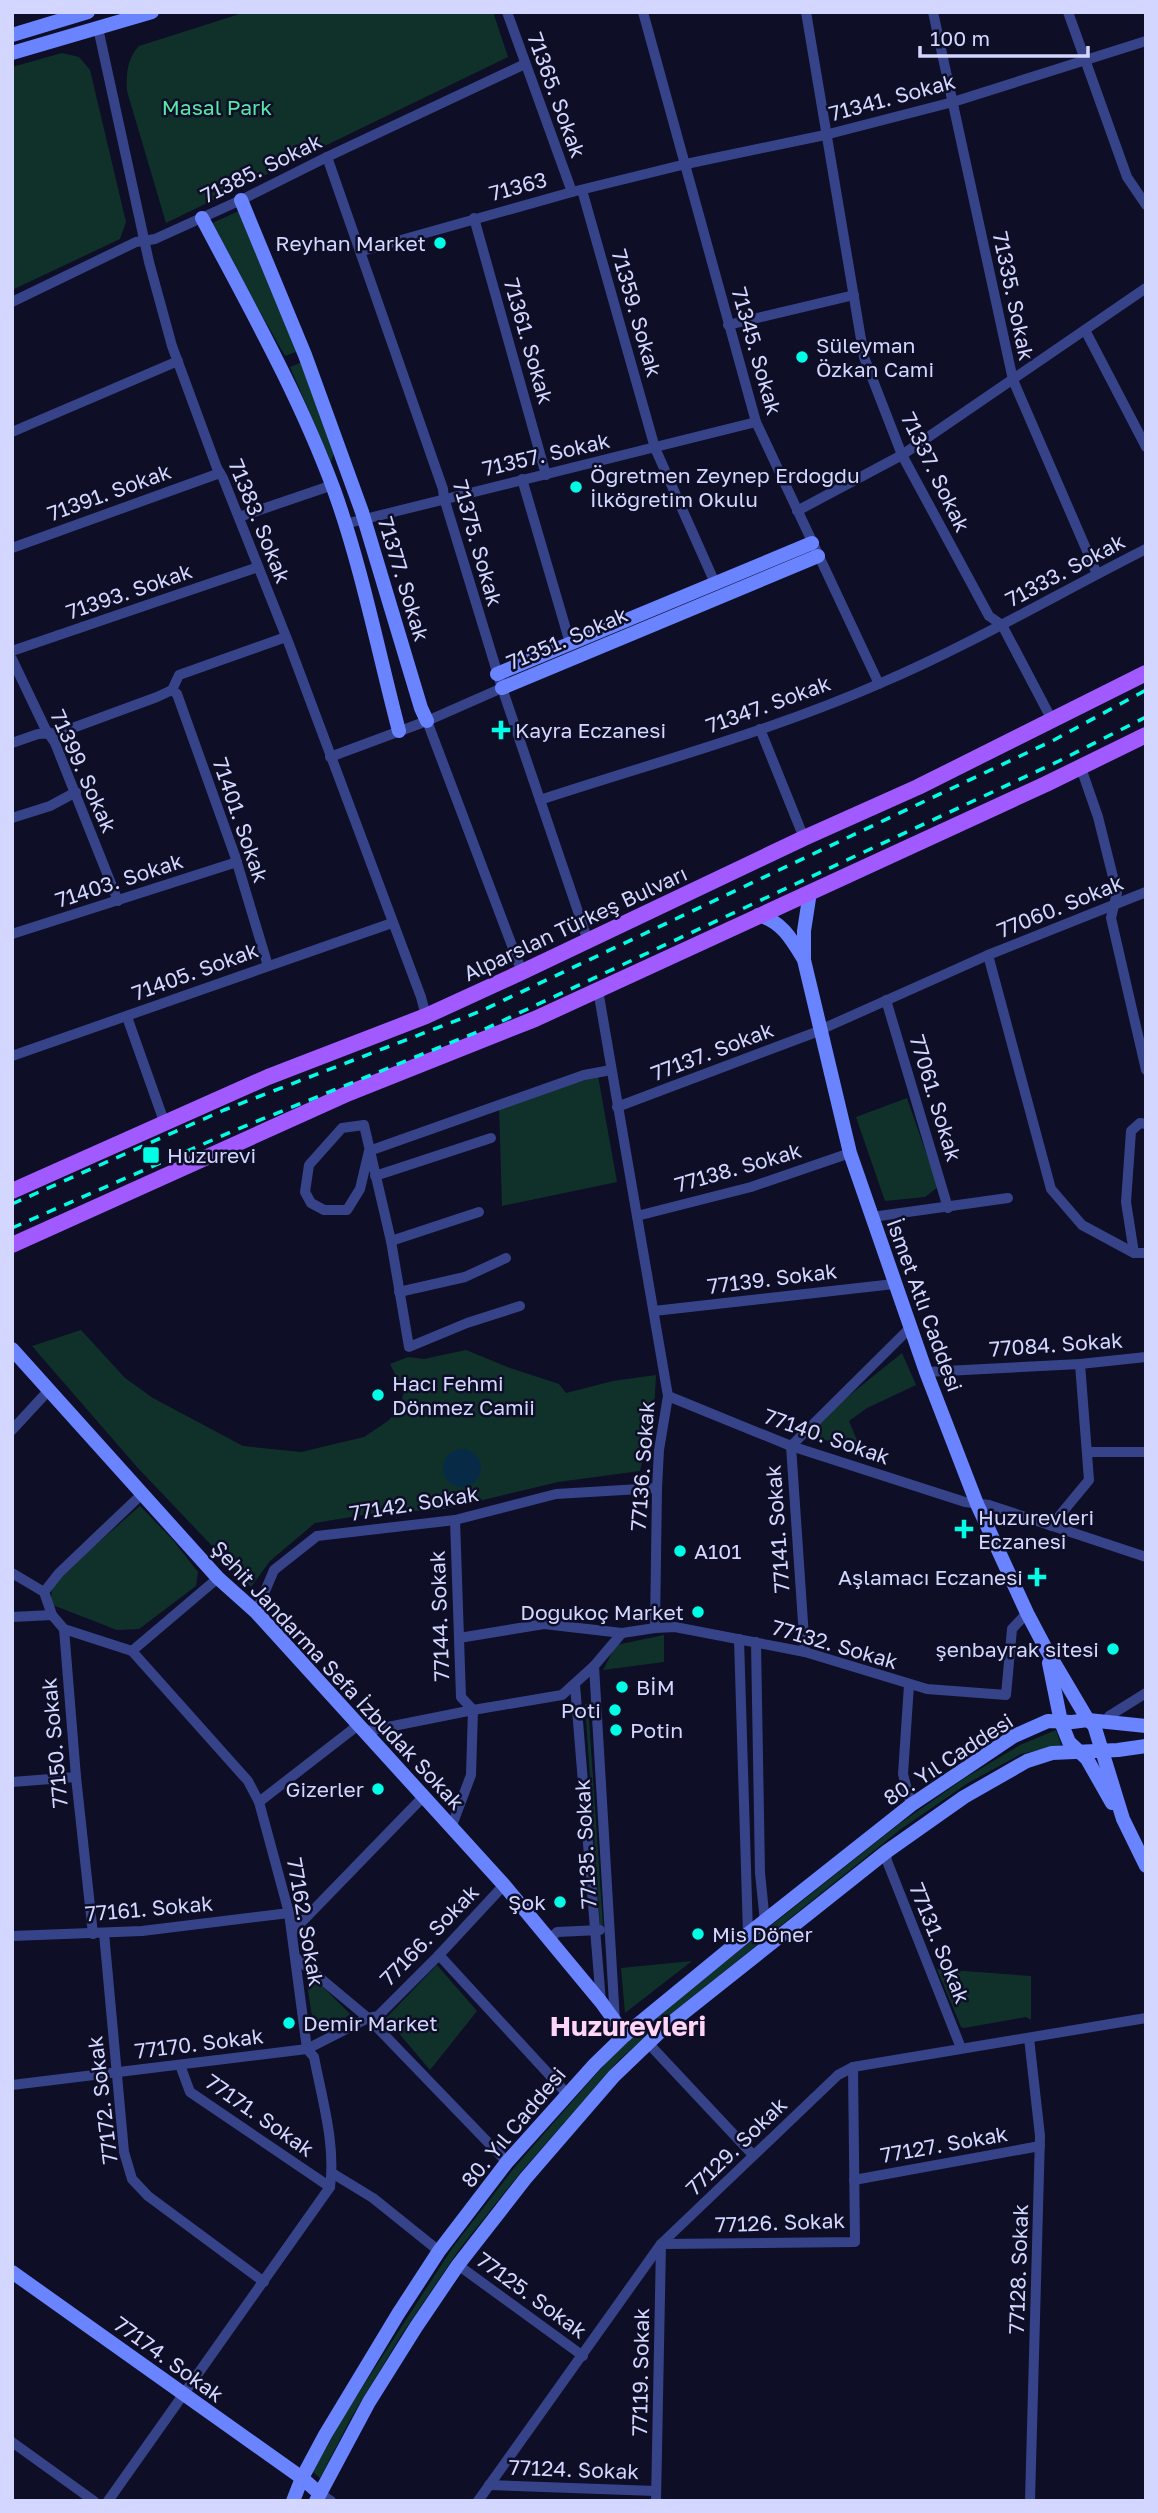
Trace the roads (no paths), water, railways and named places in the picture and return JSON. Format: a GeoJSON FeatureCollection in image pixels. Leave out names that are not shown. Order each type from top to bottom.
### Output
{"type":"FeatureCollection","features":[{"type":"Feature","properties":{"kind":"main road"},"geometry":{"type":"LineString","coordinates":[[12,53],[152,12]]}},
{"type":"Feature","properties":{"kind":"main road"},"geometry":{"type":"LineString","coordinates":[[12,35],[82,13]]}},
{"type":"Feature","properties":{"kind":"main road","name":"71377. Sokak"},"geometry":{"type":"LineString","coordinates":[[241,201],[305,355],[364,518],[427,721]]}},
{"type":"Feature","properties":{"kind":"main road","name":"71377. Sokak"},"geometry":{"type":"LineString","coordinates":[[202,218],[280,365],[333,488],[345,524],[399,731]]}},
{"type":"Feature","properties":{"kind":"main road"},"geometry":{"type":"LineString","coordinates":[[280,365],[305,355]]}},
{"type":"Feature","properties":{"kind":"main road","name":"71351. Sokak"},"geometry":{"type":"LineString","coordinates":[[500,681],[570,643],[715,583],[816,550]]}},
{"type":"Feature","properties":{"kind":"main road","name":"71351. Sokak"},"geometry":{"type":"LineString","coordinates":[[500,681],[816,550]]}},
{"type":"Feature","properties":{"kind":"main road","name":"Alparslan Türkeş Bulvarı"},"geometry":{"type":"LineString","coordinates":[[12,1191],[268,1077],[426,1016],[918,787],[1146,673]]}},
{"type":"Feature","properties":{"kind":"main road"},"geometry":{"type":"LineString","coordinates":[[12,1245],[349,1093],[535,1019],[1081,768],[1146,735]]}},
{"type":"Feature","properties":{"kind":"main road"},"geometry":{"type":"LineString","coordinates":[[804,960],[804,931],[810,892]]}},
{"type":"Feature","properties":{"kind":"main road"},"geometry":{"type":"LineString","coordinates":[[758,915],[766,917],[788,932],[804,960]]}},
{"type":"Feature","properties":{"kind":"main road","name":"İsmet Atlı Caddesi"},"geometry":{"type":"LineString","coordinates":[[804,960],[850,1153],[926,1372],[977,1504],[1027,1613],[1088,1720],[1094,1725],[1102,1751]]}},
{"type":"Feature","properties":{"kind":"main road","name":"Şehit Jandarma Sefa İzbudak Sokak"},"geometry":{"type":"LineString","coordinates":[[12,1349],[218,1578],[256,1612],[504,1885],[601,2001],[625,2035]]}},
{"type":"Feature","properties":{"kind":"main road","name":"İsmet Atlı Caddesi"},"geometry":{"type":"LineString","coordinates":[[1046,1649],[1061,1722],[1069,1742],[1079,1752]]}},
{"type":"Feature","properties":{"kind":"main road"},"geometry":{"type":"LineString","coordinates":[[1088,1720],[1146,1726]]}},
{"type":"Feature","properties":{"kind":"main road","name":"80. Yıl Caddesi"},"geometry":{"type":"LineString","coordinates":[[293,2501],[302,2478],[398,2314],[439,2251],[507,2162],[595,2064],[625,2035],[748,1934],[911,1805],[1014,1737],[1048,1721],[1088,1720]]}},
{"type":"Feature","properties":{"kind":"main road"},"geometry":{"type":"LineString","coordinates":[[1123,1819],[1102,1751],[1146,1746]]}},
{"type":"Feature","properties":{"kind":"main road","name":"80. Yıl Caddesi"},"geometry":{"type":"LineString","coordinates":[[322,2498],[369,2402],[458,2265],[525,2179],[614,2076],[648,2043],[886,1852],[964,1797],[1027,1761],[1052,1753],[1102,1751]]}},
{"type":"Feature","properties":{"kind":"main road"},"geometry":{"type":"LineString","coordinates":[[1079,1752],[1087,1759],[1123,1819],[1146,1866]]}},
{"type":"Feature","properties":{"kind":"main road","name":"77174. Sokak"},"geometry":{"type":"LineString","coordinates":[[12,2272],[302,2478],[322,2498]]}},
{"type":"Feature","properties":{"kind":"street","name":"71365. Sokak"},"geometry":{"type":"LineString","coordinates":[[507,12],[525,64],[577,191]]}},
{"type":"Feature","properties":{"kind":"street","name":"71345. Sokak"},"geometry":{"type":"LineString","coordinates":[[643,12],[756,422],[879,684]]}},
{"type":"Feature","properties":{"kind":"street","name":"71337. Sokak"},"geometry":{"type":"LineString","coordinates":[[806,12],[864,357],[902,456],[989,616],[1002,625],[1052,720]]}},
{"type":"Feature","properties":{"kind":"street","name":"71335. Sokak"},"geometry":{"type":"LineString","coordinates":[[933,12],[1013,380],[1097,574]]}},
{"type":"Feature","properties":{"kind":"street"},"geometry":{"type":"LineString","coordinates":[[1068,12],[1128,177],[1146,205]]}},
{"type":"Feature","properties":{"kind":"street","name":"71383. Sokak"},"geometry":{"type":"LineString","coordinates":[[98,28],[149,262],[178,361],[286,637],[426,1016]]}},
{"type":"Feature","properties":{"kind":"street","name":"71341. Sokak"},"geometry":{"type":"LineString","coordinates":[[685,164],[825,135],[953,102],[1146,41]]}},
{"type":"Feature","properties":{"kind":"street","name":"71385. Sokak"},"geometry":{"type":"LineString","coordinates":[[12,302],[136,242],[155,239],[241,201],[327,157],[525,64]]}},
{"type":"Feature","properties":{"kind":"street","name":"71375. Sokak"},"geometry":{"type":"LineString","coordinates":[[327,157],[443,489],[443,498],[500,681],[588,941]]}},
{"type":"Feature","properties":{"kind":"street","name":"71363"},"geometry":{"type":"LineString","coordinates":[[362,251],[474,218],[685,164]]}},
{"type":"Feature","properties":{"kind":"street","name":"71359. Sokak"},"geometry":{"type":"LineString","coordinates":[[577,191],[655,448],[715,583]]}},
{"type":"Feature","properties":{"kind":"street","name":"71361. Sokak"},"geometry":{"type":"LineString","coordinates":[[474,218],[547,475]]}},
{"type":"Feature","properties":{"kind":"street"},"geometry":{"type":"LineString","coordinates":[[797,511],[902,456],[1146,288]]}},
{"type":"Feature","properties":{"kind":"street"},"geometry":{"type":"LineString","coordinates":[[728,325],[854,295]]}},
{"type":"Feature","properties":{"kind":"street"},"geometry":{"type":"LineString","coordinates":[[1085,330],[1146,447]]}},
{"type":"Feature","properties":{"kind":"street"},"geometry":{"type":"LineString","coordinates":[[12,432],[178,361]]}},
{"type":"Feature","properties":{"kind":"street","name":"71357. Sokak"},"geometry":{"type":"LineString","coordinates":[[345,524],[756,422]]}},
{"type":"Feature","properties":{"kind":"street","name":"71391. Sokak"},"geometry":{"type":"LineString","coordinates":[[12,548],[220,473]]}},
{"type":"Feature","properties":{"kind":"street"},"geometry":{"type":"LineString","coordinates":[[522,479],[570,643]]}},
{"type":"Feature","properties":{"kind":"street"},"geometry":{"type":"LineString","coordinates":[[239,517],[327,487],[333,488]]}},
{"type":"Feature","properties":{"kind":"street","name":"71333. Sokak"},"geometry":{"type":"LineString","coordinates":[[1002,625],[1146,550]]}},
{"type":"Feature","properties":{"kind":"street","name":"71393. Sokak"},"geometry":{"type":"LineString","coordinates":[[12,651],[258,566]]}},
{"type":"Feature","properties":{"kind":"street","name":"71347. Sokak"},"geometry":{"type":"LineString","coordinates":[[540,800],[760,729],[879,684],[1002,625]]}},
{"type":"Feature","properties":{"kind":"street"},"geometry":{"type":"LineString","coordinates":[[12,743],[38,734],[59,733],[172,690],[179,675],[286,637]]}},
{"type":"Feature","properties":{"kind":"street","name":"71399. Sokak"},"geometry":{"type":"LineString","coordinates":[[12,659],[55,743],[118,901]]}},
{"type":"Feature","properties":{"kind":"street","name":"71351. Sokak"},"geometry":{"type":"LineString","coordinates":[[330,757],[427,721],[500,681]]}},
{"type":"Feature","properties":{"kind":"street","name":"71401. Sokak"},"geometry":{"type":"LineString","coordinates":[[172,690],[177,694],[237,862],[268,966]]}},
{"type":"Feature","properties":{"kind":"street","name":"71377. Sokak"},"geometry":{"type":"LineString","coordinates":[[427,721],[522,972]]}},
{"type":"Feature","properties":{"kind":"street"},"geometry":{"type":"LineString","coordinates":[[760,729],[804,838]]}},
{"type":"Feature","properties":{"kind":"street"},"geometry":{"type":"LineString","coordinates":[[1081,768],[1098,817],[1114,881],[1116,893],[1111,918],[1146,1070]]}},
{"type":"Feature","properties":{"kind":"street"},"geometry":{"type":"LineString","coordinates":[[12,818],[50,806],[76,792]]}},
{"type":"Feature","properties":{"kind":"street","name":"71403. Sokak"},"geometry":{"type":"LineString","coordinates":[[12,934],[237,862]]}},
{"type":"Feature","properties":{"kind":"street","name":"77060. Sokak"},"geometry":{"type":"LineString","coordinates":[[886,1000],[988,955],[1146,892]]}},
{"type":"Feature","properties":{"kind":"street","name":"71405. Sokak"},"geometry":{"type":"LineString","coordinates":[[12,1056],[392,923]]}},
{"type":"Feature","properties":{"kind":"street"},"geometry":{"type":"LineString","coordinates":[[988,955],[1051,1189],[1082,1225],[1133,1253],[1146,1252]]}},
{"type":"Feature","properties":{"kind":"street","name":"77136. Sokak"},"geometry":{"type":"LineString","coordinates":[[598,989],[668,1396],[659,1450],[655,1628]]}},
{"type":"Feature","properties":{"kind":"street","name":"77137. Sokak"},"geometry":{"type":"LineString","coordinates":[[617,1107],[820,1030],[886,1000]]}},
{"type":"Feature","properties":{"kind":"street","name":"77061. Sokak"},"geometry":{"type":"LineString","coordinates":[[886,1000],[948,1208]]}},
{"type":"Feature","properties":{"kind":"street"},"geometry":{"type":"LineString","coordinates":[[127,1017],[165,1124]]}},
{"type":"Feature","properties":{"kind":"street"},"geometry":{"type":"LineString","coordinates":[[369,1151],[584,1075],[611,1070]]}},
{"type":"Feature","properties":{"kind":"street"},"geometry":{"type":"LineString","coordinates":[[1133,1253],[1126,1202],[1131,1130],[1140,1123],[1146,1124]]}},
{"type":"Feature","properties":{"kind":"street"},"geometry":{"type":"LineString","coordinates":[[369,1151],[360,1189],[347,1210],[324,1210],[310,1203],[305,1192],[309,1165],[342,1128],[364,1125],[391,1241],[409,1348],[467,1323],[520,1306]]}},
{"type":"Feature","properties":{"kind":"street"},"geometry":{"type":"LineString","coordinates":[[375,1176],[491,1138]]}},
{"type":"Feature","properties":{"kind":"street","name":"77138. Sokak"},"geometry":{"type":"LineString","coordinates":[[637,1216],[751,1187],[850,1153]]}},
{"type":"Feature","properties":{"kind":"street"},"geometry":{"type":"LineString","coordinates":[[872,1217],[1008,1198]]}},
{"type":"Feature","properties":{"kind":"street"},"geometry":{"type":"LineString","coordinates":[[391,1241],[479,1212]]}},
{"type":"Feature","properties":{"kind":"street"},"geometry":{"type":"LineString","coordinates":[[399,1292],[465,1277],[506,1258]]}},
{"type":"Feature","properties":{"kind":"street","name":"77139. Sokak"},"geometry":{"type":"LineString","coordinates":[[654,1311],[894,1284]]}},
{"type":"Feature","properties":{"kind":"street"},"geometry":{"type":"LineString","coordinates":[[791,1446],[911,1328]]}},
{"type":"Feature","properties":{"kind":"street","name":"77084. Sokak"},"geometry":{"type":"LineString","coordinates":[[926,1372],[1080,1364],[1146,1357]]}},
{"type":"Feature","properties":{"kind":"street"},"geometry":{"type":"LineString","coordinates":[[1051,1526],[1088,1480],[1080,1364]]}},
{"type":"Feature","properties":{"kind":"street"},"geometry":{"type":"LineString","coordinates":[[12,1430],[49,1390]]}},
{"type":"Feature","properties":{"kind":"street","name":"77140. Sokak"},"geometry":{"type":"LineString","coordinates":[[668,1396],[791,1446],[965,1502],[989,1505],[1146,1557]]}},
{"type":"Feature","properties":{"kind":"street","name":"77141. Sokak"},"geometry":{"type":"LineString","coordinates":[[791,1446],[805,1652]]}},
{"type":"Feature","properties":{"kind":"street"},"geometry":{"type":"LineString","coordinates":[[1087,1452],[1146,1452]]}},
{"type":"Feature","properties":{"kind":"street","name":"77142. Sokak"},"geometry":{"type":"LineString","coordinates":[[256,1612],[274,1570],[317,1536],[455,1520],[556,1494],[657,1488]]}},
{"type":"Feature","properties":{"kind":"street"},"geometry":{"type":"LineString","coordinates":[[44,1592],[59,1573],[143,1493]]}},
{"type":"Feature","properties":{"kind":"street","name":"77144. Sokak"},"geometry":{"type":"LineString","coordinates":[[451,1828],[471,1775],[473,1710],[461,1697],[455,1520]]}},
{"type":"Feature","properties":{"kind":"street"},"geometry":{"type":"LineString","coordinates":[[12,1573],[44,1592],[52,1615],[64,1629],[132,1651],[218,1578]]}},
{"type":"Feature","properties":{"kind":"street","name":"77132. Sokak"},"geometry":{"type":"LineString","coordinates":[[655,1628],[675,1627],[805,1652],[927,1689],[1006,1695],[1012,1629],[1027,1613]]}},
{"type":"Feature","properties":{"kind":"street"},"geometry":{"type":"LineString","coordinates":[[12,1617],[52,1615]]}},
{"type":"Feature","properties":{"kind":"street"},"geometry":{"type":"LineString","coordinates":[[459,1638],[544,1624],[622,1633],[655,1628]]}},
{"type":"Feature","properties":{"kind":"street","name":"77150. Sokak"},"geometry":{"type":"LineString","coordinates":[[64,1629],[76,1777],[98,1933]]}},
{"type":"Feature","properties":{"kind":"street"},"geometry":{"type":"LineString","coordinates":[[260,1802],[360,1729],[562,1695],[575,1685],[622,1633]]}},
{"type":"Feature","properties":{"kind":"street"},"geometry":{"type":"LineString","coordinates":[[739,1639],[748,1934]]}},
{"type":"Feature","properties":{"kind":"street"},"geometry":{"type":"LineString","coordinates":[[757,1642],[760,1873],[765,1922]]}},
{"type":"Feature","properties":{"kind":"street","name":"77162. Sokak"},"geometry":{"type":"LineString","coordinates":[[108,2501],[330,2187],[332,2173],[314,2057],[307,2049],[289,1913],[260,1802],[248,1781],[132,1651]]}},
{"type":"Feature","properties":{"kind":"street","name":"77135. Sokak"},"geometry":{"type":"LineString","coordinates":[[594,1665],[615,2021]]}},
{"type":"Feature","properties":{"kind":"street","name":"77135. Sokak"},"geometry":{"type":"LineString","coordinates":[[575,1685],[601,2001]]}},
{"type":"Feature","properties":{"kind":"street"},"geometry":{"type":"LineString","coordinates":[[909,1685],[902,1774],[911,1805]]}},
{"type":"Feature","properties":{"kind":"street"},"geometry":{"type":"LineString","coordinates":[[1107,1723],[1109,1716],[1146,1693]]}},
{"type":"Feature","properties":{"kind":"street"},"geometry":{"type":"LineString","coordinates":[[12,1782],[76,1777]]}},
{"type":"Feature","properties":{"kind":"street"},"geometry":{"type":"LineString","coordinates":[[292,1932],[423,1797]]}},
{"type":"Feature","properties":{"kind":"street","name":"77131. Sokak"},"geometry":{"type":"LineString","coordinates":[[886,1852],[887,1861],[961,2048]]}},
{"type":"Feature","properties":{"kind":"street","name":"77166. Sokak"},"geometry":{"type":"LineString","coordinates":[[307,2049],[378,2015],[504,1885]]}},
{"type":"Feature","properties":{"kind":"street","name":"77161. Sokak"},"geometry":{"type":"LineString","coordinates":[[12,1936],[142,1931],[289,1913]]}},
{"type":"Feature","properties":{"kind":"street"},"geometry":{"type":"LineString","coordinates":[[549,1940],[557,1932],[610,1930]]}},
{"type":"Feature","properties":{"kind":"street","name":"77172. Sokak"},"geometry":{"type":"LineString","coordinates":[[98,1933],[118,2073],[124,2152],[132,2179],[148,2196],[264,2281]]}},
{"type":"Feature","properties":{"kind":"street"},"geometry":{"type":"LineString","coordinates":[[439,1955],[568,2095]]}},
{"type":"Feature","properties":{"kind":"street"},"geometry":{"type":"LineString","coordinates":[[295,1957],[368,2018],[507,2162]]}},
{"type":"Feature","properties":{"kind":"street","name":"77129. Sokak"},"geometry":{"type":"LineString","coordinates":[[478,2501],[661,2244],[838,2075],[853,2067],[1146,2018]]}},
{"type":"Feature","properties":{"kind":"street","name":"77128. Sokak"},"geometry":{"type":"LineString","coordinates":[[1029,2038],[1040,2146],[1030,2501]]}},
{"type":"Feature","properties":{"kind":"street"},"geometry":{"type":"LineString","coordinates":[[648,2043],[753,2155]]}},
{"type":"Feature","properties":{"kind":"street","name":"77170. Sokak"},"geometry":{"type":"LineString","coordinates":[[12,2085],[307,2049]]}},
{"type":"Feature","properties":{"kind":"street","name":"77171. Sokak"},"geometry":{"type":"LineString","coordinates":[[180,2065],[190,2092],[330,2187]]}},
{"type":"Feature","properties":{"kind":"street","name":"77126. Sokak"},"geometry":{"type":"LineString","coordinates":[[661,2244],[855,2242],[853,2067]]}},
{"type":"Feature","properties":{"kind":"street","name":"77127. Sokak"},"geometry":{"type":"LineString","coordinates":[[854,2180],[1040,2146]]}},
{"type":"Feature","properties":{"kind":"street"},"geometry":{"type":"LineString","coordinates":[[332,2173],[373,2198],[439,2251]]}},
{"type":"Feature","properties":{"kind":"street","name":"77119. Sokak"},"geometry":{"type":"LineString","coordinates":[[656,2496],[661,2244]]}},
{"type":"Feature","properties":{"kind":"street","name":"77125. Sokak"},"geometry":{"type":"LineString","coordinates":[[458,2265],[583,2356]]}},
{"type":"Feature","properties":{"kind":"street"},"geometry":{"type":"LineString","coordinates":[[12,2441],[93,2501]]}},
{"type":"Feature","properties":{"kind":"street","name":"77124. Sokak"},"geometry":{"type":"LineString","coordinates":[[489,2485],[656,2496]]}},
{"type":"Feature","properties":{"kind":"water"},"geometry":{"type":"Polygon","coordinates":[[[462,1449],[475,1455],[481,1468],[475,1481],[462,1487],[449,1481],[443,1468],[449,1455],[462,1449]]]}},
{"type":"Feature","properties":{"kind":"railway"},"geometry":{"type":"LineString","coordinates":[[12,1204],[224,1110],[481,1011],[1054,740],[1146,690]]}},
{"type":"Feature","properties":{"kind":"railway"},"geometry":{"type":"LineString","coordinates":[[12,1228],[233,1131],[487,1028],[1059,761],[1146,717]]}},
{"type":"Feature","properties":{"kind":"place","name":"Reyhan Market"},"geometry":{"type":"Point","coordinates":[440,243]}},
{"type":"Feature","properties":{"kind":"place","name":"Süleyman Özkan Cami"},"geometry":{"type":"Point","coordinates":[802,357]}},
{"type":"Feature","properties":{"kind":"place","name":"Öğretmen Zeynep Erdoğdu İlköğretim Okulu"},"geometry":{"type":"Point","coordinates":[576,487]}},
{"type":"Feature","properties":{"kind":"place","name":"Kayra Eczanesi"},"geometry":{"type":"Point","coordinates":[501,730]}},
{"type":"Feature","properties":{"kind":"place","name":"Huzurevi"},"geometry":{"type":"Point","coordinates":[151,1155]}},
{"type":"Feature","properties":{"kind":"place","name":"Hacı Fehmi Dönmez Camii"},"geometry":{"type":"Point","coordinates":[378,1395]}},
{"type":"Feature","properties":{"kind":"place","name":"Huzurevleri Eczanesi"},"geometry":{"type":"Point","coordinates":[964,1529]}},
{"type":"Feature","properties":{"kind":"place","name":"A101"},"geometry":{"type":"Point","coordinates":[680,1551]}},
{"type":"Feature","properties":{"kind":"place","name":"Aşlamacı Eczanesi"},"geometry":{"type":"Point","coordinates":[1037,1577]}},
{"type":"Feature","properties":{"kind":"place","name":"Doğukoç Market"},"geometry":{"type":"Point","coordinates":[698,1612]}},
{"type":"Feature","properties":{"kind":"place","name":"şenbayrak sitesi"},"geometry":{"type":"Point","coordinates":[1113,1649]}},
{"type":"Feature","properties":{"kind":"place","name":"BİM"},"geometry":{"type":"Point","coordinates":[622,1687]}},
{"type":"Feature","properties":{"kind":"place","name":"Poti"},"geometry":{"type":"Point","coordinates":[615,1710]}},
{"type":"Feature","properties":{"kind":"place","name":"Potin"},"geometry":{"type":"Point","coordinates":[616,1730]}},
{"type":"Feature","properties":{"kind":"place","name":"Gizerler"},"geometry":{"type":"Point","coordinates":[378,1789]}},
{"type":"Feature","properties":{"kind":"place","name":"Şok"},"geometry":{"type":"Point","coordinates":[560,1902]}},
{"type":"Feature","properties":{"kind":"place","name":"Mis Döner"},"geometry":{"type":"Point","coordinates":[698,1934]}},
{"type":"Feature","properties":{"kind":"place","name":"Demir Market"},"geometry":{"type":"Point","coordinates":[289,2023]}},
{"type":"Feature","properties":{"kind":"district","name":"Huzurevleri"},"geometry":{"type":"Point","coordinates":[628,2025]}},
{"type":"Feature","properties":{"kind":"park label","name":"Masal Park"},"geometry":{"type":"Point","coordinates":[217,107]}}]}
